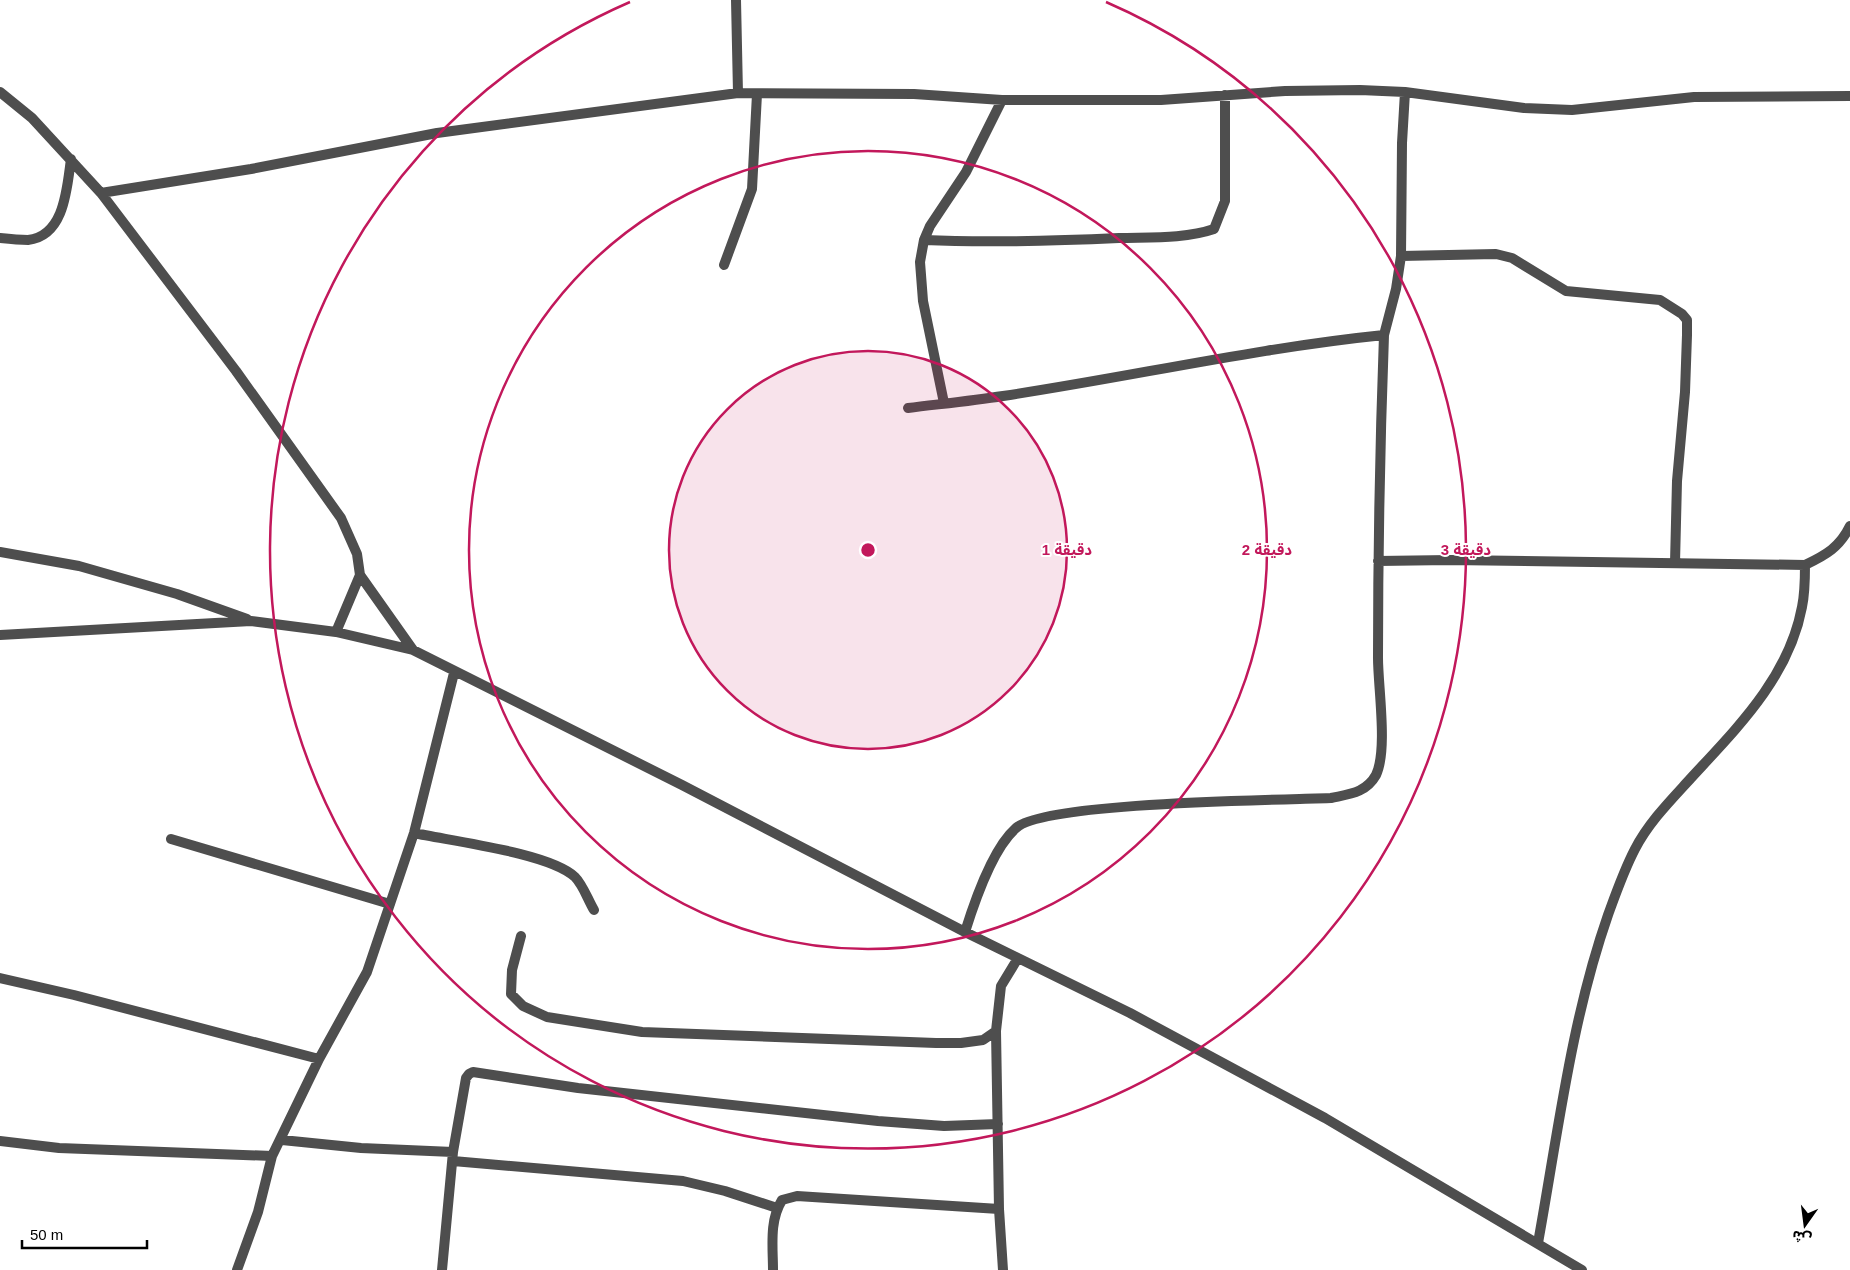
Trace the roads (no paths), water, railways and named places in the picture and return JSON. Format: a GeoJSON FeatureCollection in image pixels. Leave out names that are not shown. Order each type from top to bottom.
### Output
{"type":"FeatureCollection","features":[{"type":"Feature","properties":{"kind":"street"},"geometry":{"type":"LineString","coordinates":[[736,0],[738,93]]}},
{"type":"Feature","properties":{"kind":"street"},"geometry":{"type":"LineString","coordinates":[[101,193],[251,169],[437,133],[738,93],[914,94],[1002,100],[1161,100],[1285,91],[1405,92],[1524,108],[1572,110],[1694,98],[1850,96]]}},
{"type":"Feature","properties":{"kind":"street"},"geometry":{"type":"LineString","coordinates":[[0,92],[32,118],[101,193],[236,371],[341,518],[357,554],[360,575],[413,650]]}},
{"type":"Feature","properties":{"kind":"street"},"geometry":{"type":"LineString","coordinates":[[965,932],[975,900],[995,859],[1015,828],[1026,820],[1082,810],[1331,798],[1358,792],[1369,785],[1376,773],[1381,747],[1378,668],[1378,561],[1384,335],[1396,288],[1401,256],[1402,143],[1405,92]]}},
{"type":"Feature","properties":{"kind":"street"},"geometry":{"type":"LineString","coordinates":[[724,265],[752,189],[757,94]]}},
{"type":"Feature","properties":{"kind":"street"},"geometry":{"type":"LineString","coordinates":[[924,240],[992,243],[1081,240],[1186,234],[1214,229],[1225,201],[1225,95]]}},
{"type":"Feature","properties":{"kind":"street"},"geometry":{"type":"LineString","coordinates":[[944,404],[923,301],[920,262],[924,240],[930,226],[966,172],[1002,100]]}},
{"type":"Feature","properties":{"kind":"street"},"geometry":{"type":"LineString","coordinates":[[0,238],[29,240],[47,233],[64,202],[71,159]]}},
{"type":"Feature","properties":{"kind":"street"},"geometry":{"type":"LineString","coordinates":[[1401,256],[1496,254],[1520,262],[1566,291],[1660,300],[1682,314],[1687,320],[1687,335],[1677,481],[1675,563]]}},
{"type":"Feature","properties":{"kind":"street"},"geometry":{"type":"LineString","coordinates":[[908,408],[1012,395],[1213,358],[1313,343],[1384,335]]}},
{"type":"Feature","properties":{"kind":"street"},"geometry":{"type":"LineString","coordinates":[[1378,561],[1450,560],[1805,565],[1833,551],[1844,538],[1850,526]]}},
{"type":"Feature","properties":{"kind":"street"},"geometry":{"type":"LineString","coordinates":[[0,552],[78,566],[177,594],[251,621]]}},
{"type":"Feature","properties":{"kind":"street"},"geometry":{"type":"LineString","coordinates":[[1538,1243],[1573,1041],[1594,957],[1620,882],[1636,848],[1660,812],[1754,710],[1783,664],[1796,633],[1803,605],[1805,565]]}},
{"type":"Feature","properties":{"kind":"street"},"geometry":{"type":"LineString","coordinates":[[336,632],[360,575]]}},
{"type":"Feature","properties":{"kind":"street"},"geometry":{"type":"LineString","coordinates":[[0,635],[251,621],[336,632],[413,650],[454,673],[682,785],[965,932],[1130,1013],[1326,1118],[1582,1270]]}},
{"type":"Feature","properties":{"kind":"street"},"geometry":{"type":"LineString","coordinates":[[237,1270],[258,1212],[272,1156],[282,1140],[319,1059],[367,972],[414,833],[454,673]]}},
{"type":"Feature","properties":{"kind":"street"},"geometry":{"type":"LineString","coordinates":[[414,833],[538,858],[558,865],[576,877],[594,910]]}},
{"type":"Feature","properties":{"kind":"street"},"geometry":{"type":"LineString","coordinates":[[171,840],[390,904]]}},
{"type":"Feature","properties":{"kind":"street"},"geometry":{"type":"LineString","coordinates":[[521,936],[512,970],[511,994],[523,1006],[547,1017],[642,1032],[850,1041],[961,1043],[983,1040],[996,1032]]}},
{"type":"Feature","properties":{"kind":"street"},"geometry":{"type":"LineString","coordinates":[[1003,1270],[999,1209],[996,1032],[1001,986],[1018,958]]}},
{"type":"Feature","properties":{"kind":"street"},"geometry":{"type":"LineString","coordinates":[[0,978],[74,995],[319,1059]]}},
{"type":"Feature","properties":{"kind":"street"},"geometry":{"type":"LineString","coordinates":[[442,1270],[453,1156],[466,1078],[473,1072],[578,1088],[878,1121],[944,1126],[998,1124]]}},
{"type":"Feature","properties":{"kind":"street"},"geometry":{"type":"LineString","coordinates":[[282,1140],[683,1181],[725,1191],[777,1208]]}},
{"type":"Feature","properties":{"kind":"street"},"geometry":{"type":"LineString","coordinates":[[0,1141],[59,1148],[272,1156]]}},
{"type":"Feature","properties":{"kind":"street"},"geometry":{"type":"LineString","coordinates":[[773,1270],[773,1220],[782,1200],[797,1196],[999,1209]]}}]}
